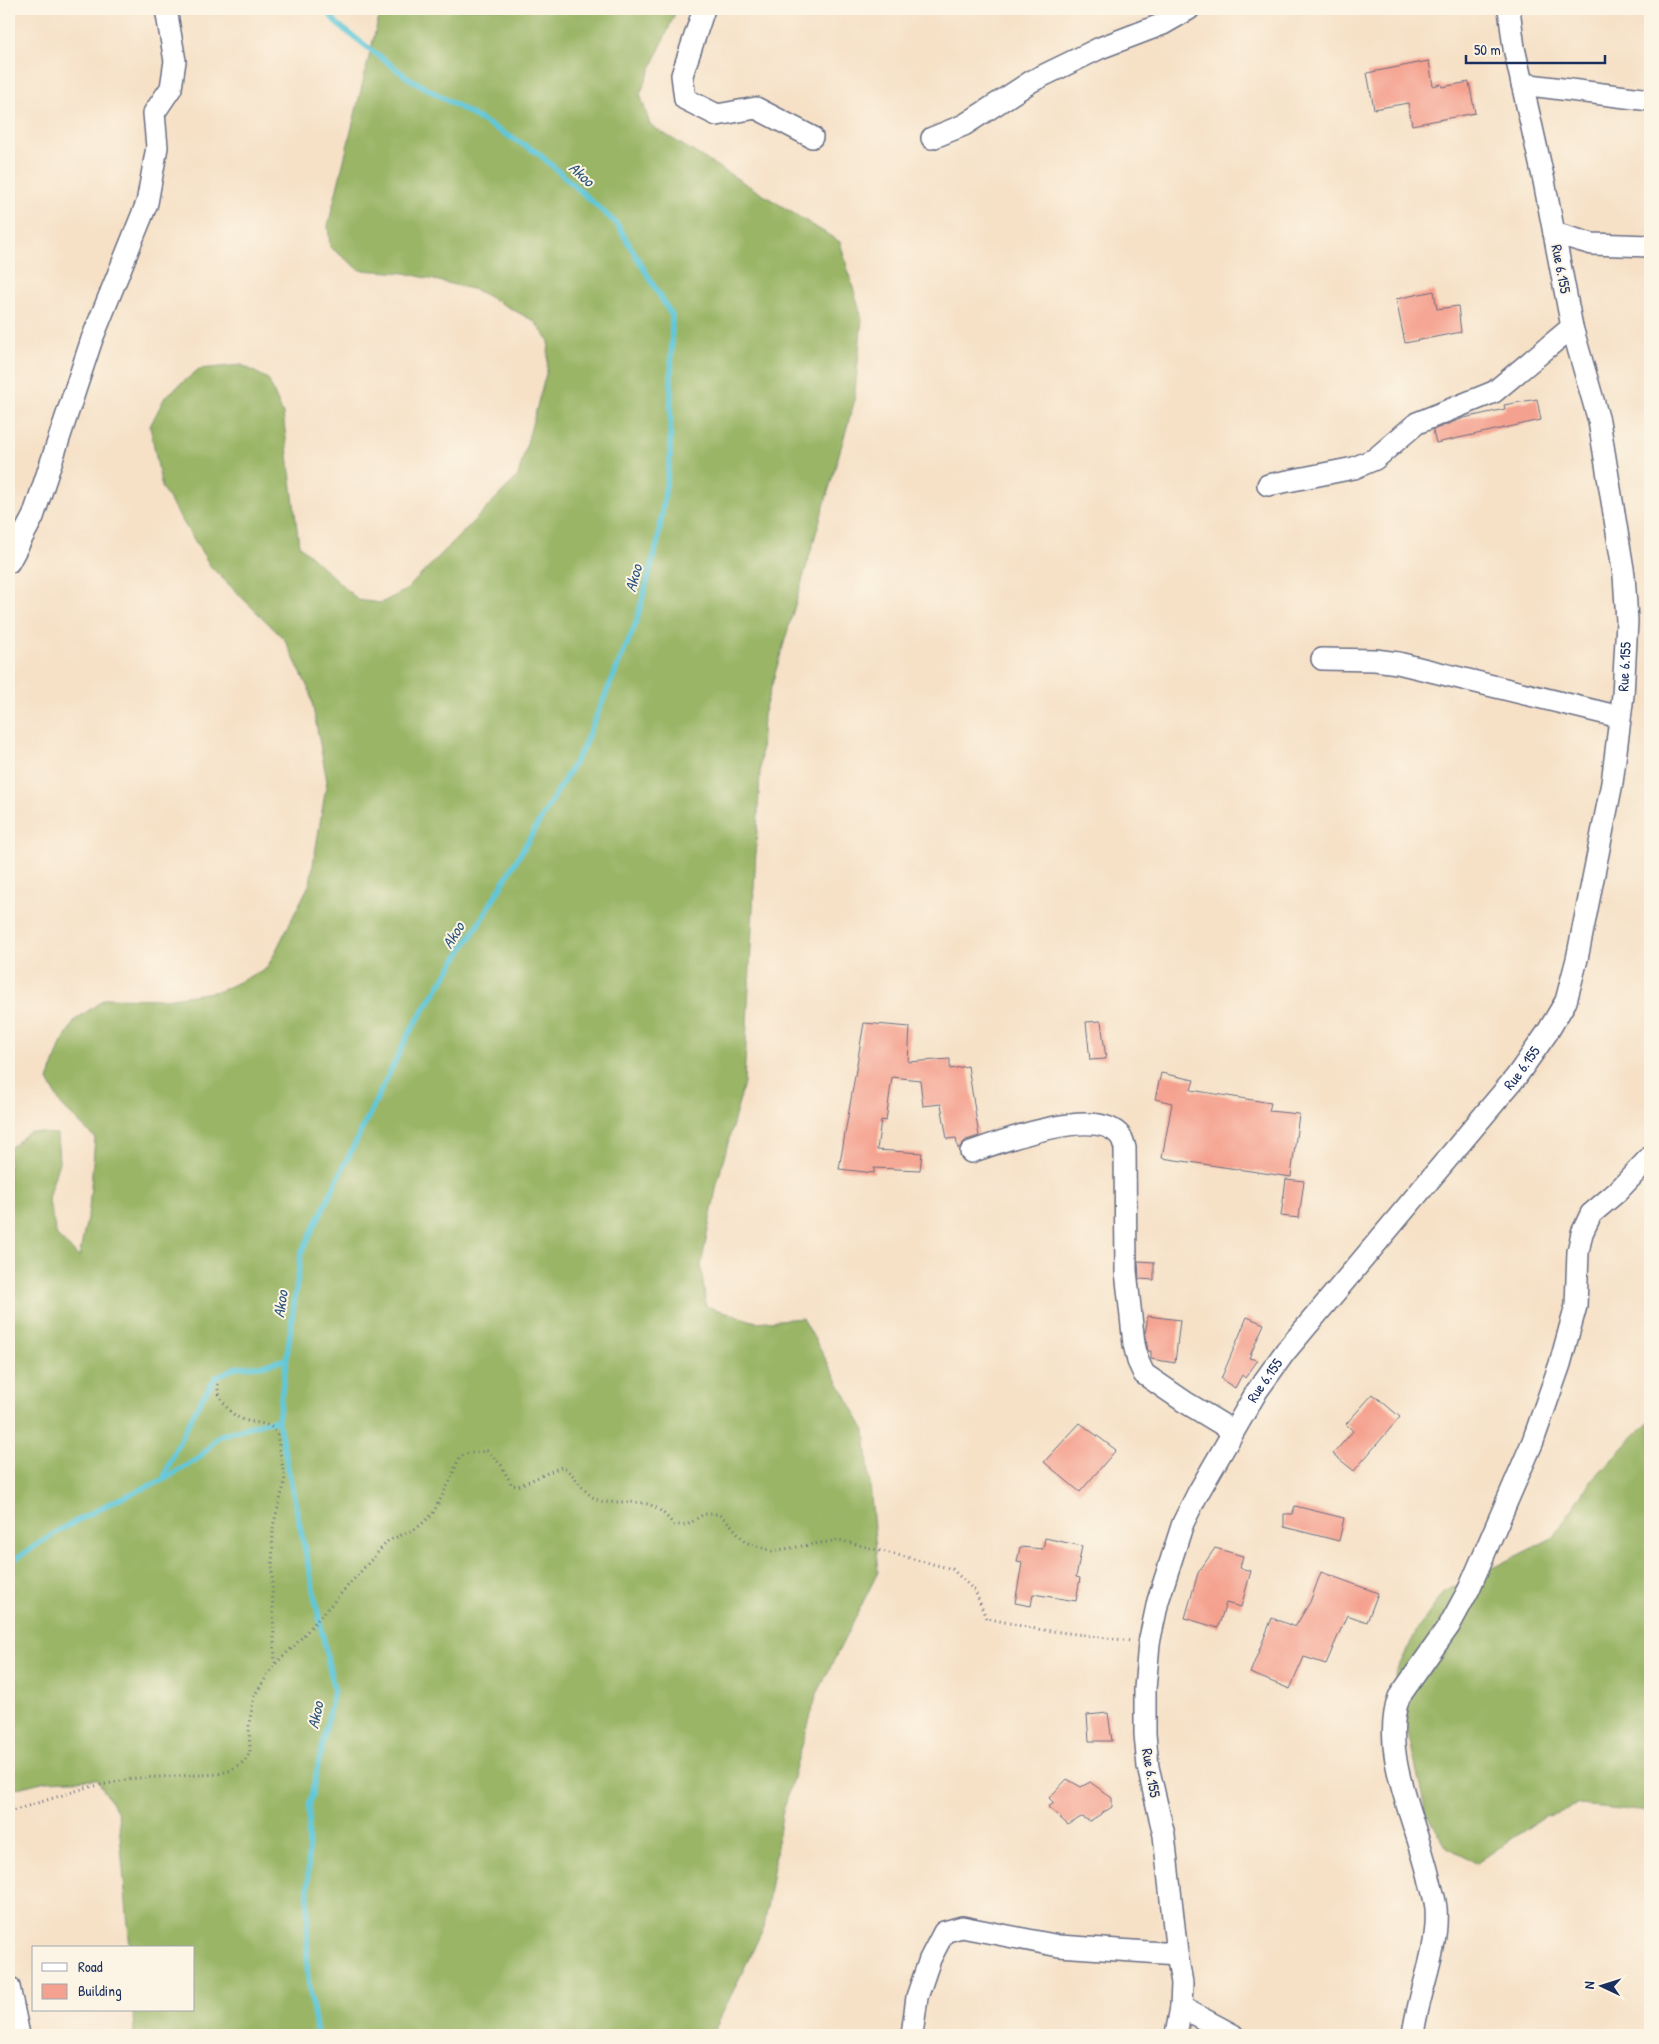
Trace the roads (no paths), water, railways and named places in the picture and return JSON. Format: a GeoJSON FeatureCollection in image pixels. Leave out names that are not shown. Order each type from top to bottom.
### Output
{"type":"FeatureCollection","features":[{"type":"Feature","properties":{"kind":"street"},"geometry":{"type":"LineString","coordinates":[[9,562],[33,517],[92,338],[146,203],[157,147],[154,113],[171,88],[175,61],[166,9]]}},
{"type":"Feature","properties":{"kind":"street"},"geometry":{"type":"LineString","coordinates":[[704,9],[682,75],[685,100],[718,115],[756,108],[800,132],[812,136]]}},
{"type":"Feature","properties":{"kind":"street"},"geometry":{"type":"LineString","coordinates":[[932,138],[964,125],[1032,81],[1100,48],[1162,24],[1189,9]]}},
{"type":"Feature","properties":{"kind":"street","name":"Rue 6.155"},"geometry":{"type":"LineString","coordinates":[[1176,2035],[1181,2007],[1182,1984],[1164,1835],[1148,1767],[1145,1734],[1145,1690],[1149,1643],[1158,1601],[1183,1523],[1233,1431],[1257,1391],[1285,1352],[1516,1077],[1547,1033],[1566,1001],[1592,890],[1612,783],[1620,717],[1627,621],[1624,575],[1599,421],[1572,327],[1544,181],[1514,48],[1508,9]]}},
{"type":"Feature","properties":{"kind":"street"},"geometry":{"type":"LineString","coordinates":[[1522,84],[1650,100]]}},
{"type":"Feature","properties":{"kind":"street"},"geometry":{"type":"LineString","coordinates":[[1554,234],[1592,244],[1650,246]]}},
{"type":"Feature","properties":{"kind":"street"},"geometry":{"type":"LineString","coordinates":[[1268,485],[1354,468],[1375,459],[1417,423],[1494,392],[1572,327]]}},
{"type":"Feature","properties":{"kind":"street"},"geometry":{"type":"LineString","coordinates":[[1322,659],[1375,660],[1398,664],[1620,717]]}},
{"type":"Feature","properties":{"kind":"street"},"geometry":{"type":"LineString","coordinates":[[971,1152],[1023,1134],[1047,1128],[1089,1124],[1102,1125],[1114,1131],[1122,1138],[1125,1148],[1126,1271],[1134,1344],[1138,1361],[1144,1374],[1233,1431]]}},
{"type":"Feature","properties":{"kind":"street"},"geometry":{"type":"LineString","coordinates":[[1412,2035],[1418,2000],[1433,1947],[1436,1908],[1426,1860],[1397,1771],[1394,1748],[1395,1708],[1399,1697],[1449,1626],[1469,1589],[1533,1441],[1560,1364],[1576,1306],[1578,1252],[1582,1233],[1591,1214],[1616,1192],[1650,1157]]}},
{"type":"Feature","properties":{"kind":"street"},"geometry":{"type":"LineString","coordinates":[[912,2035],[917,1997],[930,1959],[944,1932],[962,1927],[1059,1946],[1177,1954]]}},
{"type":"Feature","properties":{"kind":"street"},"geometry":{"type":"LineString","coordinates":[[9,1987],[19,2035]]}},
{"type":"Feature","properties":{"kind":"street"},"geometry":{"type":"LineString","coordinates":[[1181,2007],[1233,2035]]}},
{"type":"Feature","properties":{"kind":"waterway","name":"Akoo"},"geometry":{"type":"LineString","coordinates":[[317,2035],[307,1972],[309,1807],[334,1690],[278,1420],[301,1254],[408,1035],[481,920],[582,750],[636,623],[658,541],[670,457],[672,316],[617,224],[538,153],[407,77],[337,24],[326,9]]}},
{"type":"Feature","properties":{"kind":"waterway"},"geometry":{"type":"LineString","coordinates":[[9,1563],[58,1531],[112,1502],[163,1480],[176,1448],[199,1403],[216,1377],[237,1367],[260,1366],[287,1359]]}},
{"type":"Feature","properties":{"kind":"waterway"},"geometry":{"type":"LineString","coordinates":[[163,1480],[199,1458],[219,1436],[278,1420]]}}]}
